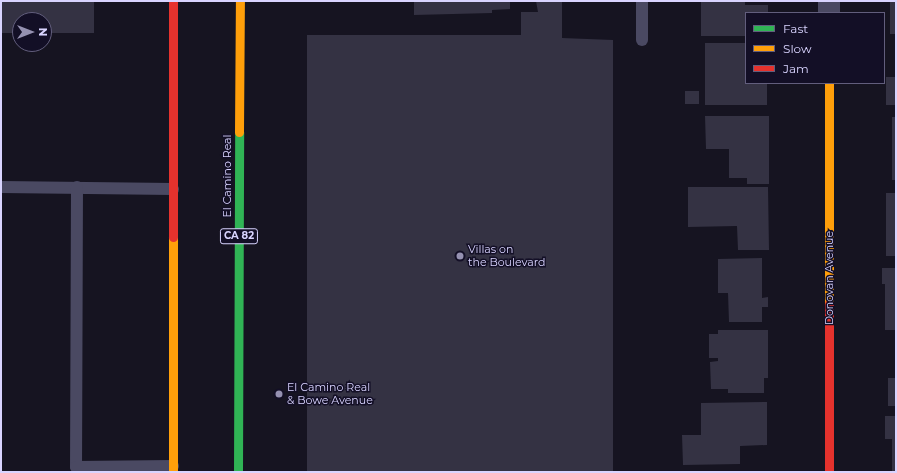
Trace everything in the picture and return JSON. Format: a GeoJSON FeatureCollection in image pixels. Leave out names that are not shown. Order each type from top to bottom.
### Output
{"type":"FeatureCollection","features":[{"type":"Feature","properties":{"kind":"main road"},"geometry":{"type":"LineString","coordinates":[[173,469],[174,1]]}},
{"type":"Feature","properties":{"kind":"main road","name":"El Camino Real"},"geometry":{"type":"LineString","coordinates":[[238,472],[240,1]]}},
{"type":"Feature","properties":{"kind":"main road","name":"Donovan Avenue"},"geometry":{"type":"LineString","coordinates":[[829,84],[829,472]]}},
{"type":"Feature","properties":{"kind":"street"},"geometry":{"type":"LineString","coordinates":[[829,1],[829,12]]}},
{"type":"Feature","properties":{"kind":"lane"},"geometry":{"type":"LineString","coordinates":[[642,1],[642,40]]}},
{"type":"Feature","properties":{"kind":"lane"},"geometry":{"type":"LineString","coordinates":[[1,187],[173,189]]}},
{"type":"Feature","properties":{"kind":"lane"},"geometry":{"type":"LineString","coordinates":[[77,187],[76,467],[173,469]]}},
{"type":"Feature","properties":{"kind":"building"},"geometry":{"type":"Polygon","coordinates":[[[1,1],[94,1],[94,33],[52,33],[52,12],[12,12],[12,33],[1,33],[1,1]]]}},
{"type":"Feature","properties":{"kind":"building"},"geometry":{"type":"Polygon","coordinates":[[[414,1],[510,1],[510,9],[492,10],[492,13],[414,15],[414,1]]]}},
{"type":"Feature","properties":{"kind":"building","name":"Villas on the Boulevard"},"geometry":{"type":"Polygon","coordinates":[[[536,1],[562,1],[562,38],[613,40],[613,472],[307,472],[307,35],[521,35],[521,12],[538,12],[536,1]]]}},
{"type":"Feature","properties":{"kind":"building"},"geometry":{"type":"Polygon","coordinates":[[[701,1],[745,1],[745,5],[768,5],[768,12],[745,12],[745,36],[701,36],[701,1]]]}},
{"type":"Feature","properties":{"kind":"building"},"geometry":{"type":"Polygon","coordinates":[[[890,1],[896,1],[896,34],[890,34],[890,1]]]}},
{"type":"Feature","properties":{"kind":"building"},"geometry":{"type":"Polygon","coordinates":[[[705,43],[745,43],[745,84],[767,84],[767,105],[705,105],[705,43]]]}},
{"type":"Feature","properties":{"kind":"building"},"geometry":{"type":"Polygon","coordinates":[[[886,77],[896,77],[896,105],[886,105],[886,77]]]}},
{"type":"Feature","properties":{"kind":"building"},"geometry":{"type":"Polygon","coordinates":[[[685,91],[699,91],[699,104],[685,104],[685,91]]]}},
{"type":"Feature","properties":{"kind":"building"},"geometry":{"type":"Polygon","coordinates":[[[705,116],[769,116],[769,184],[747,184],[747,178],[729,178],[729,149],[706,149],[705,116]]]}},
{"type":"Feature","properties":{"kind":"building"},"geometry":{"type":"Polygon","coordinates":[[[892,117],[896,117],[896,180],[892,180],[892,117]]]}},
{"type":"Feature","properties":{"kind":"building"},"geometry":{"type":"Polygon","coordinates":[[[688,187],[768,187],[769,250],[738,250],[737,226],[688,227],[688,187]]]}},
{"type":"Feature","properties":{"kind":"building"},"geometry":{"type":"Polygon","coordinates":[[[886,193],[896,193],[896,256],[886,256],[886,193]]]}},
{"type":"Feature","properties":{"kind":"building"},"geometry":{"type":"Polygon","coordinates":[[[762,258],[762,298],[768,297],[768,307],[762,307],[762,322],[729,322],[728,293],[718,293],[718,259],[762,258]]]}},
{"type":"Feature","properties":{"kind":"building"},"geometry":{"type":"Polygon","coordinates":[[[882,268],[896,268],[896,330],[885,330],[885,284],[882,284],[882,268]]]}},
{"type":"Feature","properties":{"kind":"building"},"geometry":{"type":"Polygon","coordinates":[[[718,330],[768,330],[768,378],[764,378],[764,393],[728,393],[728,389],[711,389],[710,362],[718,361],[718,358],[709,358],[709,334],[718,334],[718,330]]]}},
{"type":"Feature","properties":{"kind":"building"},"geometry":{"type":"Polygon","coordinates":[[[888,378],[896,378],[896,406],[888,406],[888,378]]]}},
{"type":"Feature","properties":{"kind":"building"},"geometry":{"type":"Polygon","coordinates":[[[767,402],[767,445],[740,446],[740,464],[683,465],[682,435],[701,435],[701,403],[767,402]]]}},
{"type":"Feature","properties":{"kind":"building"},"geometry":{"type":"Polygon","coordinates":[[[885,416],[896,416],[896,472],[892,472],[892,439],[885,439],[885,416]]]}},
{"type":"Feature","properties":{"kind":"traffic: fast"},"geometry":{"type":"LineString","coordinates":[[238,472],[239,132]]}},
{"type":"Feature","properties":{"kind":"traffic: slow"},"geometry":{"type":"LineString","coordinates":[[239,132],[240,1]]}},
{"type":"Feature","properties":{"kind":"traffic: slow"},"geometry":{"type":"LineString","coordinates":[[829,84],[829,304]]}},
{"type":"Feature","properties":{"kind":"traffic: slow"},"geometry":{"type":"LineString","coordinates":[[173,237],[173,472]]}},
{"type":"Feature","properties":{"kind":"traffic: jam"},"geometry":{"type":"LineString","coordinates":[[173,1],[173,237]]}},
{"type":"Feature","properties":{"kind":"traffic: jam"},"geometry":{"type":"LineString","coordinates":[[829,304],[829,472]]}},
{"type":"Feature","properties":{"kind":"place","name":"Villas on the Boulevard"},"geometry":{"type":"Point","coordinates":[460,256]}},
{"type":"Feature","properties":{"kind":"place","name":"El Camino Real & Bowe Avenue"},"geometry":{"type":"Point","coordinates":[279,394]}}]}
